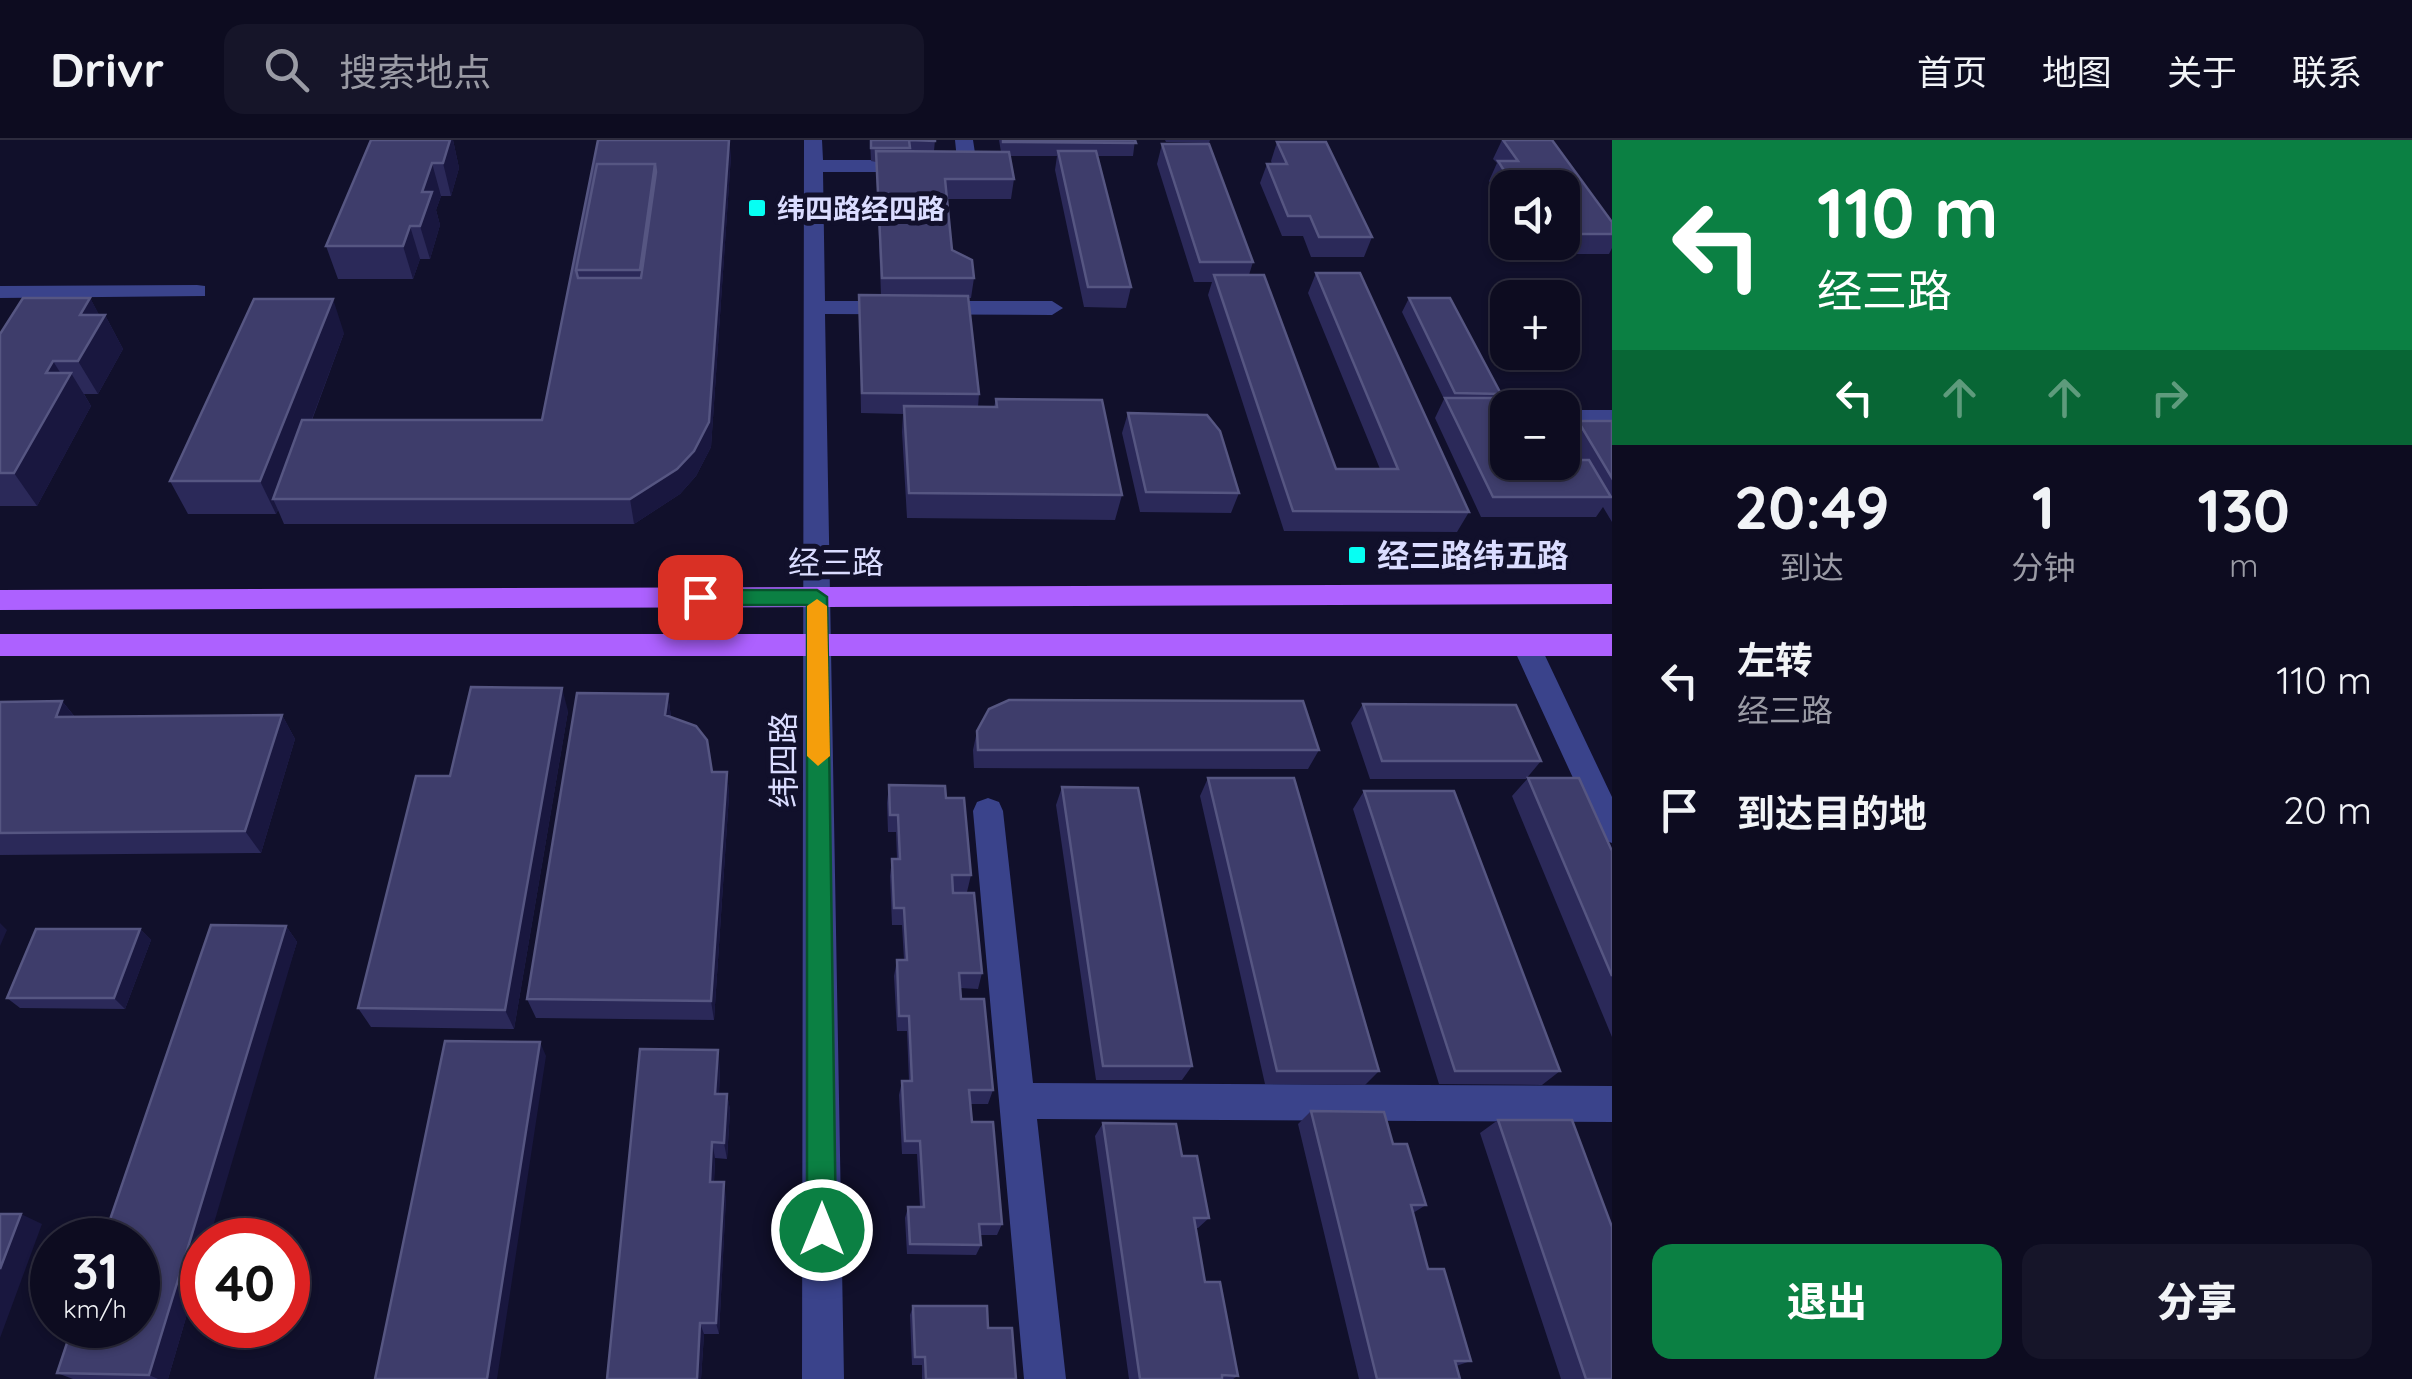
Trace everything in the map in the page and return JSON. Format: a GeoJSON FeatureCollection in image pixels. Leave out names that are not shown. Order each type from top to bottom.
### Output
{"type":"FeatureCollection","features":[{"type":"Feature","properties":{"kind":"main road","name":"经三路"},"geometry":{"type":"LineString","coordinates":[[0,600],[1612,594]]}},
{"type":"Feature","properties":{"kind":"main road"},"geometry":{"type":"LineString","coordinates":[[0,645],[1612,644]]}},
{"type":"Feature","properties":{"kind":"street"},"geometry":{"type":"LineString","coordinates":[[813,153],[968,166],[964,140]]}},
{"type":"Feature","properties":{"kind":"street","name":"纬四路"},"geometry":{"type":"LineString","coordinates":[[813,153],[823,1379]]}},
{"type":"Feature","properties":{"kind":"street"},"geometry":{"type":"LineString","coordinates":[[0,292],[198,292]]}},
{"type":"Feature","properties":{"kind":"street"},"geometry":{"type":"LineString","coordinates":[[814,307],[1052,308]]}},
{"type":"Feature","properties":{"kind":"street"},"geometry":{"type":"LineString","coordinates":[[1580,418],[1612,418]]}},
{"type":"Feature","properties":{"kind":"street"},"geometry":{"type":"LineString","coordinates":[[1526,644],[1612,830]]}},
{"type":"Feature","properties":{"kind":"street"},"geometry":{"type":"LineString","coordinates":[[988,811],[1045,1379]]}},
{"type":"Feature","properties":{"kind":"street"},"geometry":{"type":"LineString","coordinates":[[1017,1102],[1612,1104]]}},
{"type":"Feature","properties":{"kind":"building"},"geometry":{"type":"Polygon","coordinates":[[[371,140],[450,140],[443,163],[432,163],[422,192],[432,192],[420,226],[410,226],[403,246],[326,246],[371,140]]]}},
{"type":"Feature","properties":{"kind":"building"},"geometry":{"type":"Polygon","coordinates":[[[598,140],[729,140],[709,422],[694,451],[677,469],[630,499],[273,499],[302,420],[542,420],[598,140]],[[597,164],[576,270],[578,278],[641,278],[655,164],[597,164]]]}},
{"type":"Feature","properties":{"kind":"building"},"geometry":{"type":"Polygon","coordinates":[[[871,140],[909,140],[910,148],[871,148],[871,140]]]}},
{"type":"Feature","properties":{"kind":"building"},"geometry":{"type":"Polygon","coordinates":[[[1135,140],[1136,143],[1003,142],[1135,140]]]}},
{"type":"Feature","properties":{"kind":"building"},"geometry":{"type":"Polygon","coordinates":[[[1503,140],[1552,140],[1574,170],[1504,170],[1498,161],[1518,161],[1503,140]]]}},
{"type":"Feature","properties":{"kind":"building"},"geometry":{"type":"Polygon","coordinates":[[[1277,142],[1326,142],[1372,237],[1319,237],[1310,216],[1288,216],[1267,164],[1287,164],[1277,142]]]}},
{"type":"Feature","properties":{"kind":"building"},"geometry":{"type":"Polygon","coordinates":[[[1162,144],[1209,144],[1253,262],[1200,262],[1162,144]]]}},
{"type":"Feature","properties":{"kind":"building"},"geometry":{"type":"Polygon","coordinates":[[[876,151],[1009,152],[1014,179],[945,179],[952,250],[972,260],[974,278],[882,278],[876,151]]]}},
{"type":"Feature","properties":{"kind":"building"},"geometry":{"type":"Polygon","coordinates":[[[1058,151],[1096,151],[1131,287],[1088,287],[1058,151]]]}},
{"type":"Feature","properties":{"kind":"building"},"geometry":{"type":"Polygon","coordinates":[[[597,164],[655,164],[640,270],[576,270],[597,164]]]}},
{"type":"Feature","properties":{"kind":"building"},"geometry":{"type":"Polygon","coordinates":[[[1580,178],[1612,222],[1612,234],[1580,234],[1580,178]]]}},
{"type":"Feature","properties":{"kind":"building"},"geometry":{"type":"Polygon","coordinates":[[[1316,273],[1360,273],[1469,512],[1293,511],[1214,275],[1264,275],[1336,469],[1398,469],[1316,273]]]}},
{"type":"Feature","properties":{"kind":"building"},"geometry":{"type":"Polygon","coordinates":[[[859,295],[968,296],[979,394],[862,393],[859,295]]]}},
{"type":"Feature","properties":{"kind":"building"},"geometry":{"type":"Polygon","coordinates":[[[23,298],[90,298],[80,315],[105,315],[78,361],[53,361],[46,373],[71,373],[14,473],[0,473],[0,334],[23,298]]]}},
{"type":"Feature","properties":{"kind":"building"},"geometry":{"type":"Polygon","coordinates":[[[1409,298],[1450,298],[1499,390],[1490,390],[1490,394],[1455,393],[1409,298]]]}},
{"type":"Feature","properties":{"kind":"building"},"geometry":{"type":"Polygon","coordinates":[[[254,299],[333,299],[260,481],[170,481],[254,299]]]}},
{"type":"Feature","properties":{"kind":"building"},"geometry":{"type":"Polygon","coordinates":[[[1445,398],[1490,398],[1490,480],[1580,480],[1580,460],[1589,460],[1611,497],[1493,497],[1445,398]]]}},
{"type":"Feature","properties":{"kind":"building"},"geometry":{"type":"Polygon","coordinates":[[[996,399],[1102,400],[1122,495],[909,493],[904,406],[997,407],[996,399]]]}},
{"type":"Feature","properties":{"kind":"building"},"geometry":{"type":"Polygon","coordinates":[[[1128,413],[1207,415],[1220,431],[1239,493],[1146,492],[1128,413]]]}},
{"type":"Feature","properties":{"kind":"building"},"geometry":{"type":"Polygon","coordinates":[[[1580,421],[1612,421],[1612,478],[1580,424],[1580,421]]]}},
{"type":"Feature","properties":{"kind":"building"},"geometry":{"type":"Polygon","coordinates":[[[471,687],[562,688],[505,1010],[358,1008],[416,776],[450,776],[471,687]]]}},
{"type":"Feature","properties":{"kind":"building"},"geometry":{"type":"Polygon","coordinates":[[[577,693],[668,694],[665,715],[696,726],[707,740],[712,772],[727,772],[711,1001],[527,999],[577,693]]]}},
{"type":"Feature","properties":{"kind":"building"},"geometry":{"type":"Polygon","coordinates":[[[1009,700],[1303,701],[1319,750],[978,750],[977,731],[989,709],[1009,700]]]}},
{"type":"Feature","properties":{"kind":"building"},"geometry":{"type":"Polygon","coordinates":[[[62,701],[56,717],[282,715],[245,831],[0,833],[0,702],[62,701]]]}},
{"type":"Feature","properties":{"kind":"building"},"geometry":{"type":"Polygon","coordinates":[[[1363,704],[1516,705],[1541,761],[1382,761],[1363,704]]]}},
{"type":"Feature","properties":{"kind":"building"},"geometry":{"type":"Polygon","coordinates":[[[1208,778],[1294,778],[1379,1071],[1277,1071],[1208,778]]]}},
{"type":"Feature","properties":{"kind":"building"},"geometry":{"type":"Polygon","coordinates":[[[1528,778],[1579,778],[1612,851],[1612,976],[1528,778]]]}},
{"type":"Feature","properties":{"kind":"building"},"geometry":{"type":"Polygon","coordinates":[[[889,785],[945,786],[946,798],[964,798],[971,875],[952,875],[953,893],[974,893],[982,973],[959,973],[961,999],[984,999],[993,1090],[969,1090],[972,1122],[993,1122],[1002,1224],[979,1224],[981,1245],[910,1244],[908,1207],[924,1207],[920,1141],[905,1141],[902,1081],[912,1081],[909,1016],[899,1016],[897,960],[907,960],[904,908],[894,908],[892,859],[900,859],[898,815],[890,815],[889,785]]]}},
{"type":"Feature","properties":{"kind":"building"},"geometry":{"type":"Polygon","coordinates":[[[1062,787],[1138,788],[1192,1066],[1103,1066],[1062,787]]]}},
{"type":"Feature","properties":{"kind":"building"},"geometry":{"type":"Polygon","coordinates":[[[1364,791],[1454,791],[1560,1071],[1455,1071],[1364,791]]]}},
{"type":"Feature","properties":{"kind":"building"},"geometry":{"type":"Polygon","coordinates":[[[211,925],[286,926],[197,1218],[180,1218],[180,1273],[160,1339],[160,1218],[111,1218],[211,925]]]}},
{"type":"Feature","properties":{"kind":"building"},"geometry":{"type":"Polygon","coordinates":[[[36,929],[140,929],[114,998],[7,998],[36,929]]]}},
{"type":"Feature","properties":{"kind":"building"},"geometry":{"type":"Polygon","coordinates":[[[445,1041],[540,1042],[487,1379],[375,1379],[445,1041]]]}},
{"type":"Feature","properties":{"kind":"building"},"geometry":{"type":"Polygon","coordinates":[[[640,1049],[718,1050],[715,1094],[727,1094],[724,1143],[712,1142],[710,1182],[724,1182],[716,1323],[700,1323],[697,1379],[607,1379],[640,1049]]]}},
{"type":"Feature","properties":{"kind":"building"},"geometry":{"type":"Polygon","coordinates":[[[1311,1111],[1384,1112],[1393,1144],[1407,1144],[1426,1205],[1411,1205],[1428,1269],[1444,1269],[1471,1361],[1455,1361],[1460,1379],[1377,1379],[1311,1111]]]}},
{"type":"Feature","properties":{"kind":"building"},"geometry":{"type":"Polygon","coordinates":[[[1498,1120],[1572,1120],[1612,1227],[1612,1379],[1586,1379],[1498,1120]]]}},
{"type":"Feature","properties":{"kind":"building"},"geometry":{"type":"Polygon","coordinates":[[[1103,1123],[1176,1124],[1182,1156],[1197,1156],[1209,1218],[1194,1218],[1205,1282],[1220,1282],[1238,1376],[1140,1379],[1103,1123]]]}},
{"type":"Feature","properties":{"kind":"building"},"geometry":{"type":"Polygon","coordinates":[[[0,1214],[21,1214],[0,1269],[0,1214]]]}},
{"type":"Feature","properties":{"kind":"building"},"geometry":{"type":"Polygon","coordinates":[[[913,1306],[987,1306],[988,1328],[1012,1328],[1016,1379],[926,1379],[925,1357],[915,1357],[913,1306]]]}},
{"type":"Feature","properties":{"kind":"building"},"geometry":{"type":"Polygon","coordinates":[[[65,1348],[157,1348],[149,1375],[57,1373],[65,1348]]]}},
{"type":"Feature","properties":{"kind":"slow traffic"},"geometry":{"type":"LineString","coordinates":[[817,606],[818,756]]}},
{"type":"Feature","properties":{"kind":"place","name":"纬四路经四路"},"geometry":{"type":"Point","coordinates":[757,208]}},
{"type":"Feature","properties":{"kind":"place","name":"经三路纬五路"},"geometry":{"type":"Point","coordinates":[1357,555]}},
{"type":"Feature","properties":{"kind":"route"},"geometry":{"type":"LineString","coordinates":[[700,597],[817,597],[822,1230]]}}]}
